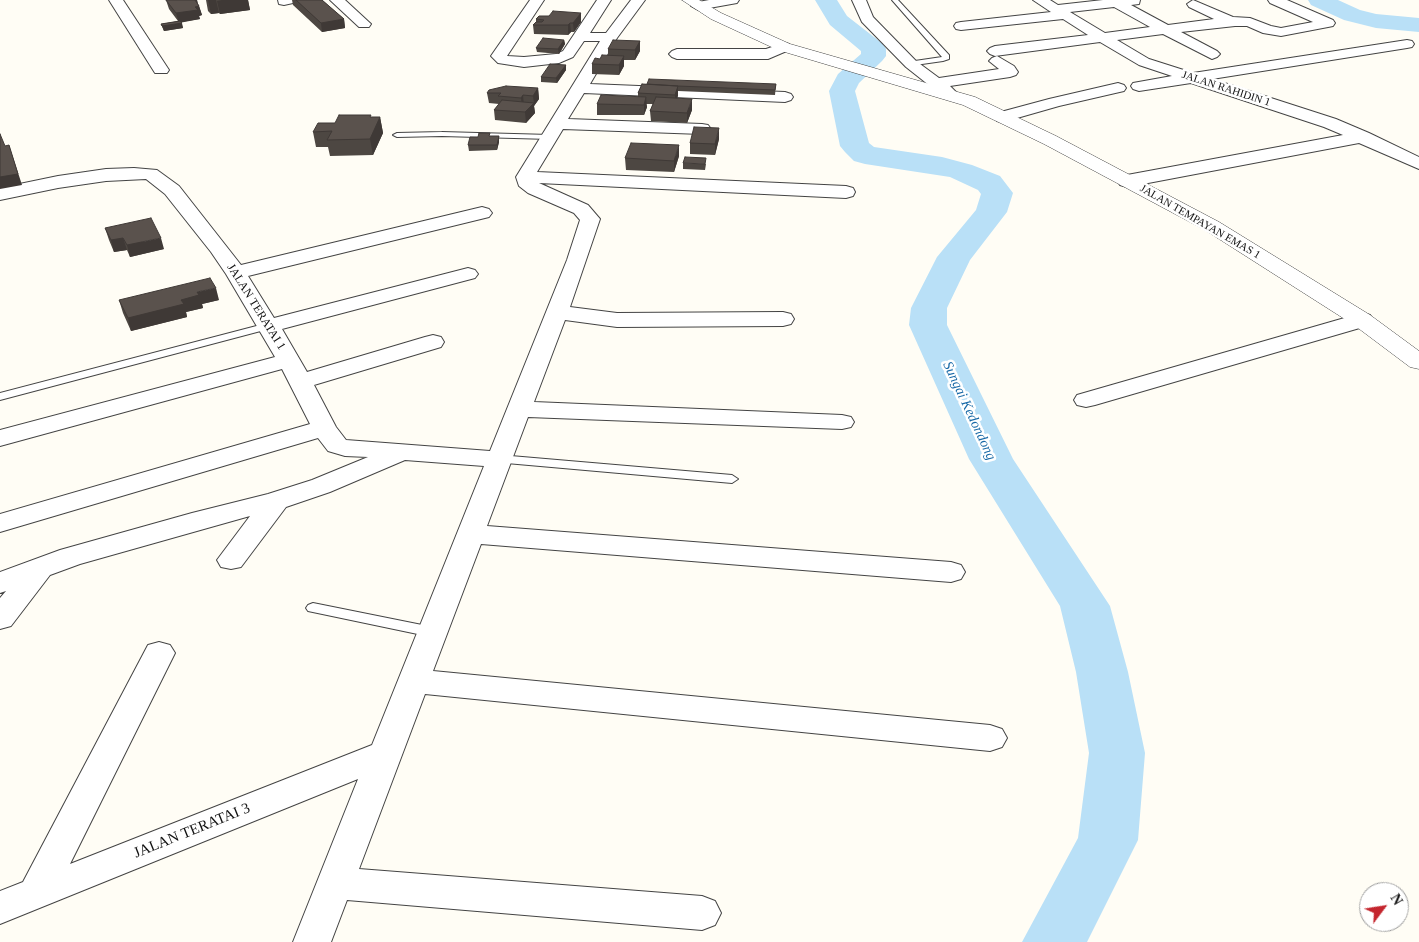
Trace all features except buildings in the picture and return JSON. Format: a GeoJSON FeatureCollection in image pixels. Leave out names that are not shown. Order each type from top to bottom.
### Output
{"type":"FeatureCollection","features":[{"type":"Feature","properties":{"kind":"street"},"geometry":{"type":"LineString","coordinates":[[116,0],[161,70]]}},
{"type":"Feature","properties":{"kind":"street"},"geometry":{"type":"LineString","coordinates":[[284,1],[288,0]]}},
{"type":"Feature","properties":{"kind":"street"},"geometry":{"type":"LineString","coordinates":[[337,0],[364,24]]}},
{"type":"Feature","properties":{"kind":"street"},"geometry":{"type":"LineString","coordinates":[[537,0],[499,56],[507,62],[563,57],[568,54],[604,0]]}},
{"type":"Feature","properties":{"kind":"street"},"geometry":{"type":"LineString","coordinates":[[312,942],[577,260],[590,219],[581,209],[535,190],[526,182],[525,177],[610,38],[638,0]]}},
{"type":"Feature","properties":{"kind":"street"},"geometry":{"type":"LineString","coordinates":[[693,3],[732,0]]}},
{"type":"Feature","properties":{"kind":"street","name":"JALAN TEMPAYAN EMAS 1"},"geometry":{"type":"LineString","coordinates":[[859,0],[867,19],[911,64],[960,98],[1003,117],[1212,226],[1414,354]]}},
{"type":"Feature","properties":{"kind":"street","name":"JALAN RAHIDIN 1"},"geometry":{"type":"LineString","coordinates":[[1040,0],[1144,62],[1330,123],[1419,164]]}},
{"type":"Feature","properties":{"kind":"street"},"geometry":{"type":"LineString","coordinates":[[961,26],[1139,0]]}},
{"type":"Feature","properties":{"kind":"street"},"geometry":{"type":"LineString","coordinates":[[937,83],[1010,72],[996,56],[1034,46],[1101,36],[1230,22],[1250,22],[1268,30],[1281,32],[1328,23],[1275,0]]}},
{"type":"Feature","properties":{"kind":"street"},"geometry":{"type":"LineString","coordinates":[[693,3],[784,48],[960,98]]}},
{"type":"Feature","properties":{"kind":"street"},"geometry":{"type":"LineString","coordinates":[[1116,3],[1212,54]]}},
{"type":"Feature","properties":{"kind":"street"},"geometry":{"type":"LineString","coordinates":[[1194,4],[1267,38]]}},
{"type":"Feature","properties":{"kind":"street"},"geometry":{"type":"LineString","coordinates":[[1116,20],[1143,16]]}},
{"type":"Feature","properties":{"kind":"street"},"geometry":{"type":"LineString","coordinates":[[580,37],[610,38]]}},
{"type":"Feature","properties":{"kind":"street"},"geometry":{"type":"LineString","coordinates":[[1140,86],[1407,44]]}},
{"type":"Feature","properties":{"kind":"street"},"geometry":{"type":"LineString","coordinates":[[1034,46],[1059,61]]}},
{"type":"Feature","properties":{"kind":"street"},"geometry":{"type":"LineString","coordinates":[[677,54],[768,54],[784,48]]}},
{"type":"Feature","properties":{"kind":"street"},"geometry":{"type":"LineString","coordinates":[[579,88],[785,97]]}},
{"type":"Feature","properties":{"kind":"street"},"geometry":{"type":"LineString","coordinates":[[1003,117],[1055,102],[1118,88]]}},
{"type":"Feature","properties":{"kind":"street"},"geometry":{"type":"LineString","coordinates":[[554,131],[702,129]]}},
{"type":"Feature","properties":{"kind":"street"},"geometry":{"type":"LineString","coordinates":[[1127,180],[1363,137]]}},
{"type":"Feature","properties":{"kind":"street","name":"JALAN TERATAI 1"},"geometry":{"type":"LineString","coordinates":[[0,194],[58,182],[106,175],[150,174],[172,190],[236,274],[295,371],[324,428],[337,446],[499,459]]}},
{"type":"Feature","properties":{"kind":"street"},"geometry":{"type":"LineString","coordinates":[[525,177],[846,192]]}},
{"type":"Feature","properties":{"kind":"street"},"geometry":{"type":"LineString","coordinates":[[236,274],[482,213]]}},
{"type":"Feature","properties":{"kind":"street"},"geometry":{"type":"LineString","coordinates":[[268,326],[468,274]]}},
{"type":"Feature","properties":{"kind":"street"},"geometry":{"type":"LineString","coordinates":[[557,312],[617,320],[783,319]]}},
{"type":"Feature","properties":{"kind":"street"},"geometry":{"type":"LineString","coordinates":[[1086,400],[1362,320]]}},
{"type":"Feature","properties":{"kind":"street"},"geometry":{"type":"LineString","coordinates":[[0,438],[295,371],[433,342]]}},
{"type":"Feature","properties":{"kind":"street"},"geometry":{"type":"LineString","coordinates":[[519,409],[842,422]]}},
{"type":"Feature","properties":{"kind":"street"},"geometry":{"type":"LineString","coordinates":[[0,523],[324,428]]}},
{"type":"Feature","properties":{"kind":"street"},"geometry":{"type":"LineString","coordinates":[[0,582],[41,566],[202,519],[276,501],[322,486],[402,452]]}},
{"type":"Feature","properties":{"kind":"street"},"geometry":{"type":"LineString","coordinates":[[231,560],[276,501]]}},
{"type":"Feature","properties":{"kind":"street"},"geometry":{"type":"LineString","coordinates":[[470,534],[950,572]]}},
{"type":"Feature","properties":{"kind":"street"},"geometry":{"type":"LineString","coordinates":[[0,619],[41,566]]}},
{"type":"Feature","properties":{"kind":"street"},"geometry":{"type":"LineString","coordinates":[[36,894],[159,653]]}},
{"type":"Feature","properties":{"kind":"street"},"geometry":{"type":"LineString","coordinates":[[412,681],[990,738]]}},
{"type":"Feature","properties":{"kind":"street","name":"JALAN TERATAI 3"},"geometry":{"type":"LineString","coordinates":[[0,908],[384,754]]}},
{"type":"Feature","properties":{"kind":"street"},"geometry":{"type":"LineString","coordinates":[[336,883],[702,913]]}},
{"type":"Feature","properties":{"kind":"lane"},"geometry":{"type":"LineString","coordinates":[[895,0],[946,57],[911,64]]}},
{"type":"Feature","properties":{"kind":"lane"},"geometry":{"type":"LineString","coordinates":[[397,135],[554,131]]}},
{"type":"Feature","properties":{"kind":"lane"},"geometry":{"type":"LineString","coordinates":[[0,397],[268,326]]}},
{"type":"Feature","properties":{"kind":"lane"},"geometry":{"type":"LineString","coordinates":[[499,459],[732,479]]}},
{"type":"Feature","properties":{"kind":"lane"},"geometry":{"type":"LineString","coordinates":[[312,608],[432,632]]}},
{"type":"Feature","properties":{"kind":"waterway","name":"Sungai Kedondong"},"geometry":{"type":"LineString","coordinates":[[826,0],[838,20],[874,49],[873,56],[847,80],[842,91],[855,146],[865,155],[942,166],[961,171],[989,183],[997,193],[991,212],[954,257],[929,308],[928,325],[991,459],[1085,606],[1102,672],[1117,753],[1108,840],[1054,942]]}},
{"type":"Feature","properties":{"kind":"waterway"},"geometry":{"type":"LineString","coordinates":[[1319,0],[1352,15],[1376,21],[1419,25]]}}]}
